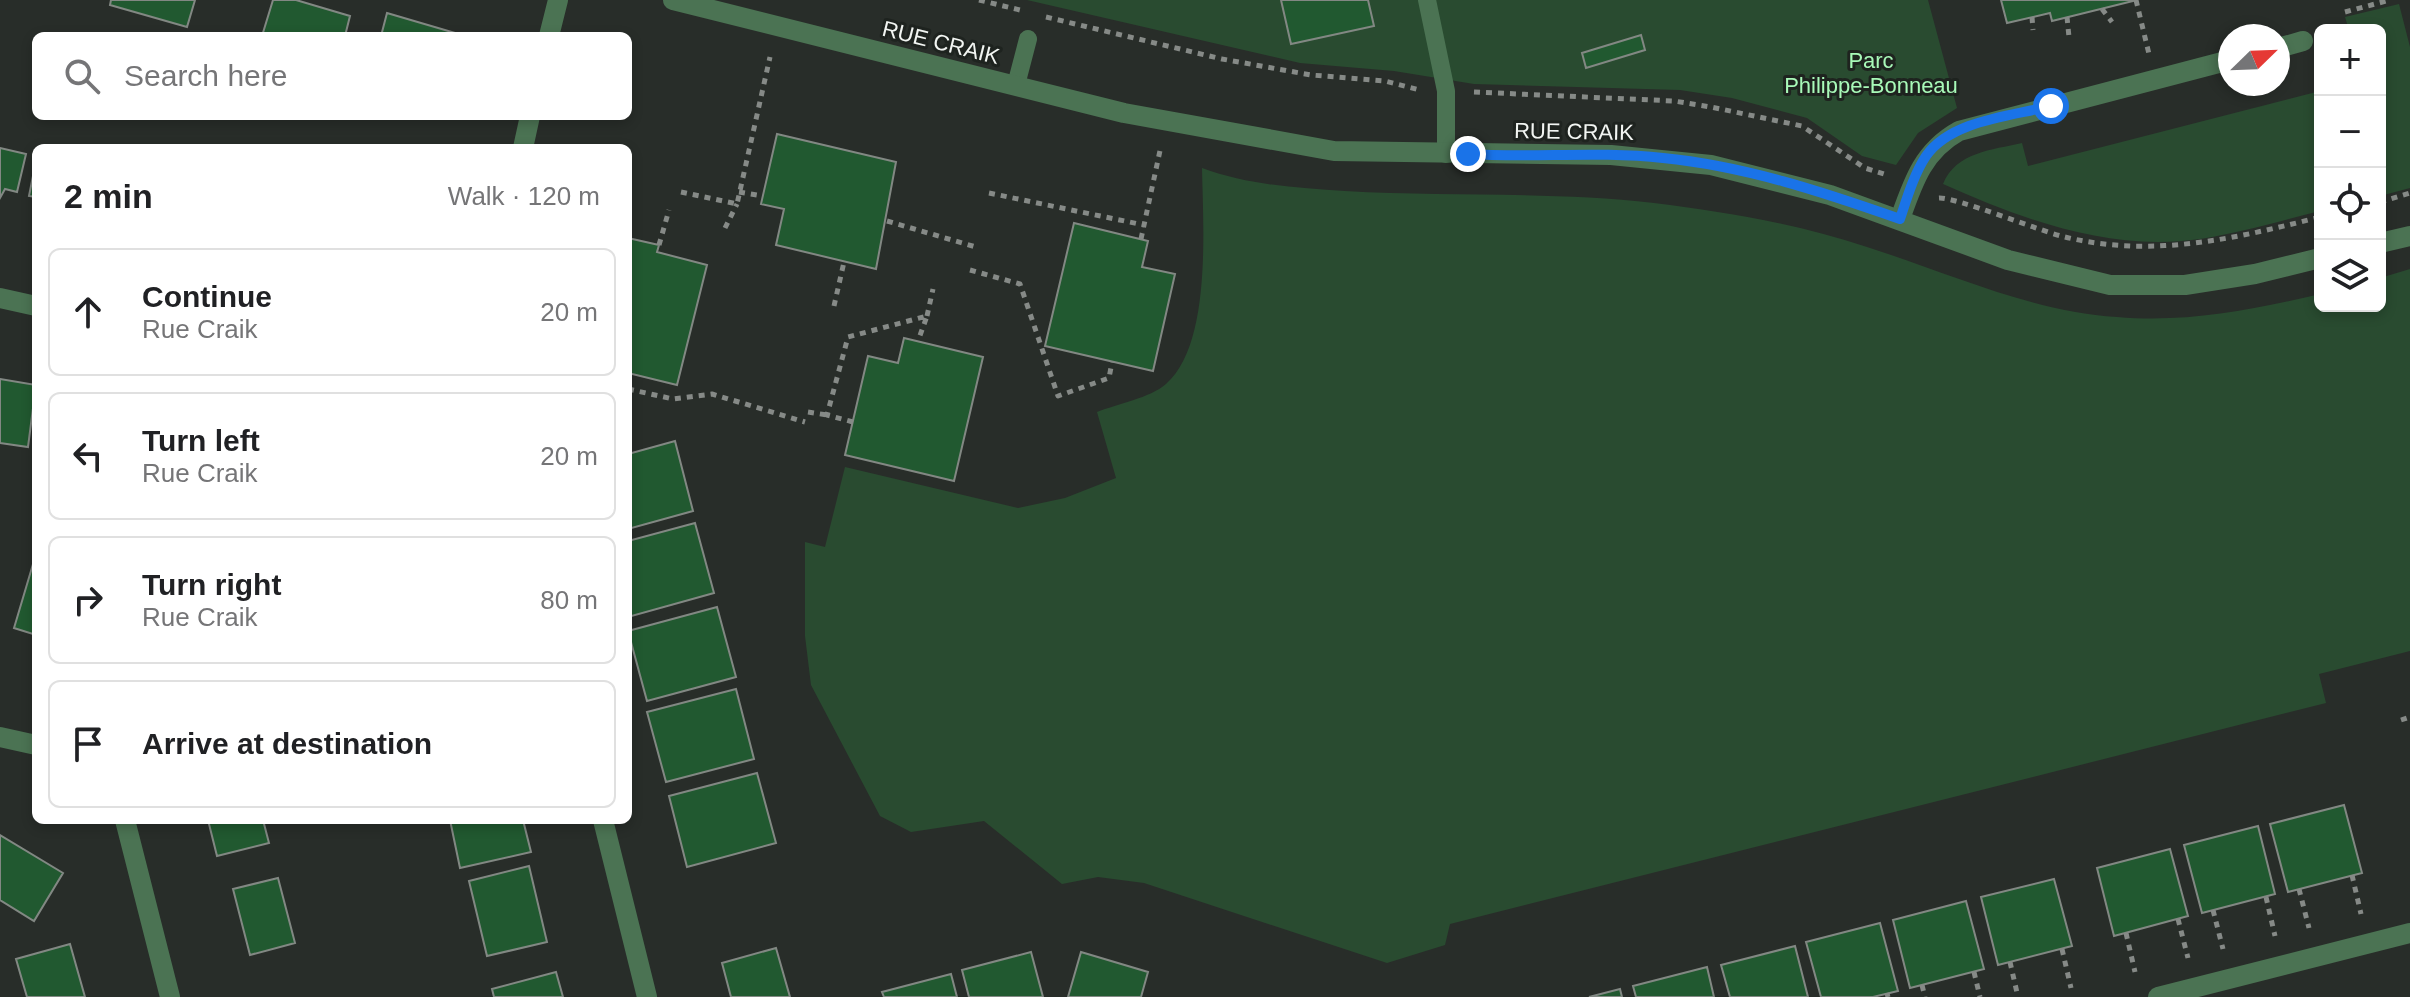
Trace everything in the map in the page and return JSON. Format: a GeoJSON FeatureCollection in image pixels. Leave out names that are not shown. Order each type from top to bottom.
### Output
{"type":"FeatureCollection","features":[{"type":"Feature","properties":{"kind":"street"},"geometry":{"type":"LineString","coordinates":[[550,32],[558,0]]}},
{"type":"Feature","properties":{"kind":"street","name":"RUE CRAIK"},"geometry":{"type":"LineString","coordinates":[[673,0],[1167,122],[1334,151],[1611,155],[1687,161],[1793,184],[1900,219],[2008,260],[2110,285],[2185,285],[2255,274],[2314,259]]}},
{"type":"Feature","properties":{"kind":"street"},"geometry":{"type":"LineString","coordinates":[[2290,45],[2303,41]]}},
{"type":"Feature","properties":{"kind":"street"},"geometry":{"type":"LineString","coordinates":[[1900,219],[1926,156],[1939,142],[1959,131],[2218,63]]}},
{"type":"Feature","properties":{"kind":"street"},"geometry":{"type":"LineString","coordinates":[[524,144],[529,120]]}},
{"type":"Feature","properties":{"kind":"street"},"geometry":{"type":"LineString","coordinates":[[2386,242],[2410,236]]}},
{"type":"Feature","properties":{"kind":"street"},"geometry":{"type":"LineString","coordinates":[[0,298],[32,305]]}},
{"type":"Feature","properties":{"kind":"street"},"geometry":{"type":"LineString","coordinates":[[0,737],[32,744]]}},
{"type":"Feature","properties":{"kind":"street"},"geometry":{"type":"LineString","coordinates":[[126,824],[170,997]]}},
{"type":"Feature","properties":{"kind":"street"},"geometry":{"type":"LineString","coordinates":[[604,824],[647,997]]}},
{"type":"Feature","properties":{"kind":"street"},"geometry":{"type":"LineString","coordinates":[[2158,997],[2215,990],[2410,933]]}},
{"type":"Feature","properties":{"kind":"lane"},"geometry":{"type":"LineString","coordinates":[[1427,0],[1445,82],[1446,154]]}},
{"type":"Feature","properties":{"kind":"lane"},"geometry":{"type":"LineString","coordinates":[[1016,85],[1028,39]]}},
{"type":"Feature","properties":{"kind":"path"},"geometry":{"type":"LineString","coordinates":[[979,0],[1222,59],[1311,75],[1385,81],[1417,89]]}},
{"type":"Feature","properties":{"kind":"path"},"geometry":{"type":"LineString","coordinates":[[2136,0],[2155,79]]}},
{"type":"Feature","properties":{"kind":"path"},"geometry":{"type":"LineString","coordinates":[[2345,12],[2390,0]]}},
{"type":"Feature","properties":{"kind":"path"},"geometry":{"type":"LineString","coordinates":[[2102,9],[2112,22]]}},
{"type":"Feature","properties":{"kind":"path"},"geometry":{"type":"LineString","coordinates":[[2032,17],[2033,30]]}},
{"type":"Feature","properties":{"kind":"path"},"geometry":{"type":"LineString","coordinates":[[2067,17],[2069,37]]}},
{"type":"Feature","properties":{"kind":"path"},"geometry":{"type":"LineString","coordinates":[[725,228],[737,204],[770,57]]}},
{"type":"Feature","properties":{"kind":"path","name":"RUE CRAIK"},"geometry":{"type":"LineString","coordinates":[[1470,92],[1674,101],[1711,107],[1802,126],[1865,168],[1890,176]]}},
{"type":"Feature","properties":{"kind":"path"},"geometry":{"type":"LineString","coordinates":[[1141,239],[1167,122]]}},
{"type":"Feature","properties":{"kind":"path"},"geometry":{"type":"LineString","coordinates":[[681,192],[737,204]]}},
{"type":"Feature","properties":{"kind":"path"},"geometry":{"type":"LineString","coordinates":[[739,192],[763,196]]}},
{"type":"Feature","properties":{"kind":"path"},"geometry":{"type":"LineString","coordinates":[[989,193],[1144,225]]}},
{"type":"Feature","properties":{"kind":"path"},"geometry":{"type":"LineString","coordinates":[[2386,200],[2410,193]]}},
{"type":"Feature","properties":{"kind":"path"},"geometry":{"type":"LineString","coordinates":[[1932,199],[1945,198],[2064,237],[2144,246],[2224,241],[2314,218]]}},
{"type":"Feature","properties":{"kind":"path"},"geometry":{"type":"LineString","coordinates":[[659,245],[669,210]]}},
{"type":"Feature","properties":{"kind":"path"},"geometry":{"type":"LineString","coordinates":[[887,221],[976,247]]}},
{"type":"Feature","properties":{"kind":"path"},"geometry":{"type":"LineString","coordinates":[[834,306],[844,262]]}},
{"type":"Feature","properties":{"kind":"path"},"geometry":{"type":"LineString","coordinates":[[970,270],[1020,284],[1058,396],[1109,378],[1112,362]]}},
{"type":"Feature","properties":{"kind":"path"},"geometry":{"type":"LineString","coordinates":[[918,341],[933,289]]}},
{"type":"Feature","properties":{"kind":"path"},"geometry":{"type":"LineString","coordinates":[[827,415],[848,337],[927,316]]}},
{"type":"Feature","properties":{"kind":"path"},"geometry":{"type":"LineString","coordinates":[[632,390],[673,399],[712,394],[805,422]]}},
{"type":"Feature","properties":{"kind":"path"},"geometry":{"type":"LineString","coordinates":[[808,412],[853,422]]}},
{"type":"Feature","properties":{"kind":"path"},"geometry":{"type":"LineString","coordinates":[[2401,720],[2410,717]]}},
{"type":"Feature","properties":{"kind":"path"},"geometry":{"type":"LineString","coordinates":[[2352,875],[2361,914]]}},
{"type":"Feature","properties":{"kind":"path"},"geometry":{"type":"LineString","coordinates":[[2299,889],[2309,928]]}},
{"type":"Feature","properties":{"kind":"path"},"geometry":{"type":"LineString","coordinates":[[2266,897],[2275,936]]}},
{"type":"Feature","properties":{"kind":"path"},"geometry":{"type":"LineString","coordinates":[[2213,910],[2223,949]]}},
{"type":"Feature","properties":{"kind":"path"},"geometry":{"type":"LineString","coordinates":[[2178,919],[2188,958]]}},
{"type":"Feature","properties":{"kind":"path"},"geometry":{"type":"LineString","coordinates":[[2126,933],[2135,972]]}},
{"type":"Feature","properties":{"kind":"path"},"geometry":{"type":"LineString","coordinates":[[2062,949],[2071,988]]}},
{"type":"Feature","properties":{"kind":"path"},"geometry":{"type":"LineString","coordinates":[[2010,962],[2018,997]]}},
{"type":"Feature","properties":{"kind":"path"},"geometry":{"type":"LineString","coordinates":[[1974,972],[1980,997]]}},
{"type":"Feature","properties":{"kind":"path"},"geometry":{"type":"LineString","coordinates":[[1922,985],[1925,997]]}},
{"type":"Feature","properties":{"kind":"green space","name":"Parc Philippe-Bonneau"},"geometry":{"type":"Polygon","coordinates":[[[1027,0],[1928,0],[1957,108],[1918,133],[1896,165],[1862,156],[1807,118],[1732,98],[1680,90],[1474,84],[1394,71],[1300,63],[1027,0]]]}},
{"type":"Feature","properties":{"kind":"green space"},"geometry":{"type":"Polygon","coordinates":[[[2399,4],[2410,47],[2410,188],[2386,194],[2386,24],[2347,24],[2345,17],[2399,4]]]}},
{"type":"Feature","properties":{"kind":"green space"},"geometry":{"type":"Polygon","coordinates":[[[2314,93],[2314,212],[2200,239],[2133,241],[2100,237],[2036,221],[1943,184],[1949,173],[1966,159],[2022,143],[2028,166],[2314,93]]]}},
{"type":"Feature","properties":{"kind":"green space"},"geometry":{"type":"Polygon","coordinates":[[[1202,168],[1255,182],[1309,189],[1615,199],[1708,210],[1841,239],[2021,299],[2117,317],[2194,317],[2314,295],[2314,312],[2386,312],[2386,276],[2410,269],[2410,651],[2319,674],[2326,703],[1450,924],[1445,945],[1387,963],[1144,883],[1098,877],[1062,884],[984,821],[911,832],[880,816],[811,685],[805,636],[805,542],[825,547],[845,467],[1018,508],[1065,498],[1116,478],[1097,412],[1159,389],[1181,366],[1198,313],[1203,251],[1202,168]]]}},
{"type":"Feature","properties":{"kind":"building"},"geometry":{"type":"Polygon","coordinates":[[[111,0],[195,0],[187,27],[110,5],[111,0]]]}},
{"type":"Feature","properties":{"kind":"building"},"geometry":{"type":"Polygon","coordinates":[[[273,0],[296,0],[350,16],[346,32],[263,32],[273,0]]]}},
{"type":"Feature","properties":{"kind":"building"},"geometry":{"type":"Polygon","coordinates":[[[1281,0],[1368,0],[1374,26],[1291,44],[1281,0]]]}},
{"type":"Feature","properties":{"kind":"building"},"geometry":{"type":"Polygon","coordinates":[[[2001,0],[2137,0],[2052,21],[2050,13],[2007,23],[2001,0]]]}},
{"type":"Feature","properties":{"kind":"building"},"geometry":{"type":"Polygon","coordinates":[[[387,13],[452,32],[382,32],[387,13]]]}},
{"type":"Feature","properties":{"kind":"building"},"geometry":{"type":"Polygon","coordinates":[[[1641,35],[1645,50],[1586,68],[1582,53],[1641,35]]]}},
{"type":"Feature","properties":{"kind":"building"},"geometry":{"type":"Polygon","coordinates":[[[777,134],[896,162],[876,269],[776,245],[784,209],[761,204],[777,134]]]}},
{"type":"Feature","properties":{"kind":"building"},"geometry":{"type":"Polygon","coordinates":[[[0,148],[26,154],[17,192],[5,189],[0,198],[0,148]]]}},
{"type":"Feature","properties":{"kind":"building"},"geometry":{"type":"Polygon","coordinates":[[[1074,223],[1148,241],[1142,267],[1175,274],[1153,371],[1045,346],[1074,223]]]}},
{"type":"Feature","properties":{"kind":"building"},"geometry":{"type":"Polygon","coordinates":[[[632,239],[659,245],[657,252],[707,265],[677,385],[632,374],[632,239]]]}},
{"type":"Feature","properties":{"kind":"building"},"geometry":{"type":"Polygon","coordinates":[[[904,338],[983,357],[954,481],[845,455],[868,356],[898,363],[904,338]]]}},
{"type":"Feature","properties":{"kind":"building"},"geometry":{"type":"Polygon","coordinates":[[[0,379],[32,384],[28,447],[0,443],[0,379]]]}},
{"type":"Feature","properties":{"kind":"building"},"geometry":{"type":"Polygon","coordinates":[[[675,441],[693,511],[632,528],[632,453],[675,441]]]}},
{"type":"Feature","properties":{"kind":"building"},"geometry":{"type":"Polygon","coordinates":[[[695,523],[714,593],[632,616],[632,540],[695,523]]]}},
{"type":"Feature","properties":{"kind":"building"},"geometry":{"type":"Polygon","coordinates":[[[32,567],[32,634],[14,628],[32,567]]]}},
{"type":"Feature","properties":{"kind":"building"},"geometry":{"type":"Polygon","coordinates":[[[717,607],[736,677],[647,701],[632,646],[632,630],[717,607]]]}},
{"type":"Feature","properties":{"kind":"building"},"geometry":{"type":"Polygon","coordinates":[[[736,689],[754,759],[666,782],[647,712],[736,689]]]}},
{"type":"Feature","properties":{"kind":"building"},"geometry":{"type":"Polygon","coordinates":[[[757,773],[776,843],[687,867],[669,796],[757,773]]]}},
{"type":"Feature","properties":{"kind":"building"},"geometry":{"type":"Polygon","coordinates":[[[2344,805],[2362,873],[2288,892],[2270,824],[2344,805]]]}},
{"type":"Feature","properties":{"kind":"building"},"geometry":{"type":"Polygon","coordinates":[[[209,824],[264,824],[269,843],[217,856],[209,824]]]}},
{"type":"Feature","properties":{"kind":"building"},"geometry":{"type":"Polygon","coordinates":[[[451,824],[524,824],[531,852],[460,868],[451,824]]]}},
{"type":"Feature","properties":{"kind":"building"},"geometry":{"type":"Polygon","coordinates":[[[2258,826],[2275,894],[2202,913],[2184,845],[2258,826]]]}},
{"type":"Feature","properties":{"kind":"building"},"geometry":{"type":"Polygon","coordinates":[[[0,835],[63,873],[34,921],[0,900],[0,835]]]}},
{"type":"Feature","properties":{"kind":"building"},"geometry":{"type":"Polygon","coordinates":[[[2170,849],[2188,916],[2114,936],[2097,868],[2170,849]]]}},
{"type":"Feature","properties":{"kind":"building"},"geometry":{"type":"Polygon","coordinates":[[[529,866],[547,942],[487,956],[469,881],[529,866]]]}},
{"type":"Feature","properties":{"kind":"building"},"geometry":{"type":"Polygon","coordinates":[[[278,878],[295,943],[250,955],[233,889],[278,878]]]}},
{"type":"Feature","properties":{"kind":"building"},"geometry":{"type":"Polygon","coordinates":[[[2054,879],[2072,946],[1998,965],[1981,897],[2054,879]]]}},
{"type":"Feature","properties":{"kind":"building"},"geometry":{"type":"Polygon","coordinates":[[[1966,901],[1984,969],[1910,988],[1893,920],[1966,901]]]}},
{"type":"Feature","properties":{"kind":"building"},"geometry":{"type":"Polygon","coordinates":[[[1880,923],[1898,991],[1873,997],[1821,997],[1806,942],[1880,923]]]}},
{"type":"Feature","properties":{"kind":"building"},"geometry":{"type":"Polygon","coordinates":[[[70,944],[85,997],[27,997],[16,959],[70,944]]]}},
{"type":"Feature","properties":{"kind":"building"},"geometry":{"type":"Polygon","coordinates":[[[1795,946],[1808,997],[1730,997],[1721,965],[1795,946]]]}},
{"type":"Feature","properties":{"kind":"building"},"geometry":{"type":"Polygon","coordinates":[[[776,948],[790,997],[731,997],[722,963],[776,948]]]}},
{"type":"Feature","properties":{"kind":"building"},"geometry":{"type":"Polygon","coordinates":[[[1031,952],[1043,997],[969,997],[962,970],[1031,952]]]}},
{"type":"Feature","properties":{"kind":"building"},"geometry":{"type":"Polygon","coordinates":[[[1081,952],[1148,972],[1141,997],[1068,997],[1081,952]]]}},
{"type":"Feature","properties":{"kind":"building"},"geometry":{"type":"Polygon","coordinates":[[[1707,967],[1714,997],[1636,997],[1633,986],[1707,967]]]}},
{"type":"Feature","properties":{"kind":"building"},"geometry":{"type":"Polygon","coordinates":[[[556,972],[563,997],[494,997],[492,989],[556,972]]]}},
{"type":"Feature","properties":{"kind":"building"},"geometry":{"type":"Polygon","coordinates":[[[951,974],[957,997],[884,997],[882,992],[951,974]]]}},
{"type":"Feature","properties":{"kind":"building"},"geometry":{"type":"Polygon","coordinates":[[[1620,989],[1622,997],[1589,997],[1620,989]]]}},
{"type":"Feature","properties":{"kind":"route"},"geometry":{"type":"LineString","coordinates":[[1468,154],[1611,155],[1711,165],[1807,188],[1900,219],[1926,156],[1939,142],[1981,123],[2051,106]]}}]}
